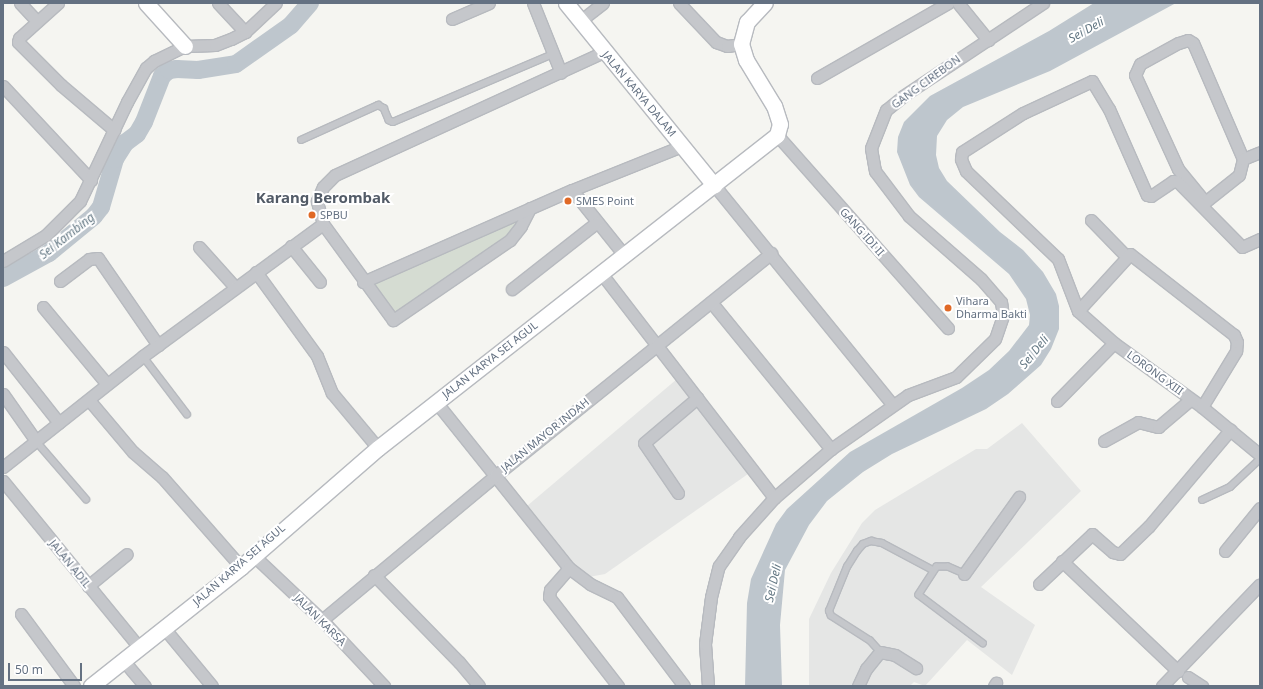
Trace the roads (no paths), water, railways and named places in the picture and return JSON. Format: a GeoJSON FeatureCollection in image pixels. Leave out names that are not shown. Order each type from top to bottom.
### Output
{"type":"FeatureCollection","features":[{"type":"Feature","properties":{"kind":"main road"},"geometry":{"type":"LineString","coordinates":[[146,3],[185,46]]}},
{"type":"Feature","properties":{"kind":"main road","name":"JALAN KARYA DALAM"},"geometry":{"type":"LineString","coordinates":[[566,3],[604,52],[714,185]]}},
{"type":"Feature","properties":{"kind":"main road"},"geometry":{"type":"LineString","coordinates":[[765,3],[747,22],[741,44],[746,60],[776,110],[780,124],[777,135]]}},
{"type":"Feature","properties":{"kind":"main road","name":"JALAN KARYA SEI AGUL"},"geometry":{"type":"LineString","coordinates":[[91,686],[240,567],[378,448],[777,135]]}},
{"type":"Feature","properties":{"kind":"street"},"geometry":{"type":"LineString","coordinates":[[20,3],[37,21]]}},
{"type":"Feature","properties":{"kind":"street"},"geometry":{"type":"LineString","coordinates":[[58,3],[19,38],[18,42],[21,48],[114,130]]}},
{"type":"Feature","properties":{"kind":"street"},"geometry":{"type":"LineString","coordinates":[[218,3],[245,32]]}},
{"type":"Feature","properties":{"kind":"street"},"geometry":{"type":"LineString","coordinates":[[3,261],[46,235],[80,201],[146,68],[154,61],[185,46],[215,45],[245,32],[276,3]]}},
{"type":"Feature","properties":{"kind":"street"},"geometry":{"type":"LineString","coordinates":[[452,19],[489,3]]}},
{"type":"Feature","properties":{"kind":"street"},"geometry":{"type":"LineString","coordinates":[[533,3],[561,73]]}},
{"type":"Feature","properties":{"kind":"street"},"geometry":{"type":"LineString","coordinates":[[580,21],[603,3]]}},
{"type":"Feature","properties":{"kind":"street"},"geometry":{"type":"LineString","coordinates":[[679,3],[716,42],[728,46],[741,44]]}},
{"type":"Feature","properties":{"kind":"street"},"geometry":{"type":"LineString","coordinates":[[817,78],[948,3]]}},
{"type":"Feature","properties":{"kind":"street"},"geometry":{"type":"LineString","coordinates":[[958,3],[988,40]]}},
{"type":"Feature","properties":{"kind":"street","name":"GANG CIREBON"},"geometry":{"type":"LineString","coordinates":[[892,404],[908,395],[956,377],[995,339],[1003,316],[1001,302],[987,284],[909,216],[875,171],[871,148],[886,110],[902,96],[946,65],[988,40],[1041,4]]}},
{"type":"Feature","properties":{"kind":"street"},"geometry":{"type":"LineString","coordinates":[[1188,40],[1193,43],[1243,159],[1239,176],[1205,202],[1178,169],[1135,76],[1140,64],[1178,43],[1188,40]]}},
{"type":"Feature","properties":{"kind":"street"},"geometry":{"type":"LineString","coordinates":[[530,208],[521,226],[510,240],[393,320],[388,317],[323,224],[316,201],[323,187],[335,175],[561,73],[604,52]]}},
{"type":"Feature","properties":{"kind":"street"},"geometry":{"type":"LineString","coordinates":[[1126,256],[1078,311],[1058,259],[966,171],[961,159],[962,152],[968,146],[995,132],[1023,113],[1088,81],[1092,81],[1103,97],[1147,195],[1152,196],[1173,182],[1178,182],[1242,247],[1260,239]]}},
{"type":"Feature","properties":{"kind":"street"},"geometry":{"type":"LineString","coordinates":[[3,86],[91,180]]}},
{"type":"Feature","properties":{"kind":"street","name":"GANG IDI II"},"geometry":{"type":"LineString","coordinates":[[777,135],[948,328]]}},
{"type":"Feature","properties":{"kind":"street"},"geometry":{"type":"LineString","coordinates":[[363,282],[572,190],[682,146]]}},
{"type":"Feature","properties":{"kind":"street"},"geometry":{"type":"LineString","coordinates":[[1243,159],[1260,152]]}},
{"type":"Feature","properties":{"kind":"street"},"geometry":{"type":"LineString","coordinates":[[708,686],[705,644],[711,597],[719,566],[739,537],[774,498],[832,449],[892,404],[771,253],[714,185]]}},
{"type":"Feature","properties":{"kind":"street"},"geometry":{"type":"LineString","coordinates":[[572,190],[624,255]]}},
{"type":"Feature","properties":{"kind":"street"},"geometry":{"type":"LineString","coordinates":[[1091,220],[1126,256],[1133,256],[1234,335],[1237,342],[1236,351],[1202,408]]}},
{"type":"Feature","properties":{"kind":"street"},"geometry":{"type":"LineString","coordinates":[[512,289],[597,222]]}},
{"type":"Feature","properties":{"kind":"street"},"geometry":{"type":"LineString","coordinates":[[3,467],[143,356],[323,224]]}},
{"type":"Feature","properties":{"kind":"street"},"geometry":{"type":"LineString","coordinates":[[291,246],[320,282]]}},
{"type":"Feature","properties":{"kind":"street"},"geometry":{"type":"LineString","coordinates":[[199,247],[235,288]]}},
{"type":"Feature","properties":{"kind":"street","name":"JALAN MAYOR INDAH"},"geometry":{"type":"LineString","coordinates":[[322,620],[374,575],[495,476],[771,253]]}},
{"type":"Feature","properties":{"kind":"street"},"geometry":{"type":"LineString","coordinates":[[60,281],[89,259],[98,258],[158,345]]}},
{"type":"Feature","properties":{"kind":"street"},"geometry":{"type":"LineString","coordinates":[[256,272],[317,356],[332,393],[378,448]]}},
{"type":"Feature","properties":{"kind":"street"},"geometry":{"type":"LineString","coordinates":[[601,273],[774,498]]}},
{"type":"Feature","properties":{"kind":"street"},"geometry":{"type":"LineString","coordinates":[[712,302],[832,449]]}},
{"type":"Feature","properties":{"kind":"street"},"geometry":{"type":"LineString","coordinates":[[43,307],[107,384]]}},
{"type":"Feature","properties":{"kind":"street","name":"LORONG XIII"},"geometry":{"type":"LineString","coordinates":[[1078,311],[1114,343],[1191,399],[1260,455]]}},
{"type":"Feature","properties":{"kind":"street"},"geometry":{"type":"LineString","coordinates":[[1057,402],[1114,343]]}},
{"type":"Feature","properties":{"kind":"street"},"geometry":{"type":"LineString","coordinates":[[3,352],[59,423]]}},
{"type":"Feature","properties":{"kind":"street"},"geometry":{"type":"LineString","coordinates":[[3,394],[36,441]]}},
{"type":"Feature","properties":{"kind":"street"},"geometry":{"type":"LineString","coordinates":[[678,492],[644,443],[697,398]]}},
{"type":"Feature","properties":{"kind":"street"},"geometry":{"type":"LineString","coordinates":[[1104,441],[1138,422],[1158,427],[1191,399]]}},
{"type":"Feature","properties":{"kind":"street"},"geometry":{"type":"LineString","coordinates":[[89,400],[133,452],[162,477],[240,567]]}},
{"type":"Feature","properties":{"kind":"street"},"geometry":{"type":"LineString","coordinates":[[436,402],[570,568],[590,584],[617,597],[684,686]]}},
{"type":"Feature","properties":{"kind":"street"},"geometry":{"type":"LineString","coordinates":[[1039,584],[1092,534],[1113,552],[1120,554],[1149,526],[1230,430]]}},
{"type":"Feature","properties":{"kind":"street","name":"JALAN ADIL"},"geometry":{"type":"LineString","coordinates":[[3,481],[139,647]]}},
{"type":"Feature","properties":{"kind":"street"},"geometry":{"type":"LineString","coordinates":[[964,574],[1019,497]]}},
{"type":"Feature","properties":{"kind":"street"},"geometry":{"type":"LineString","coordinates":[[1225,551],[1260,508]]}},
{"type":"Feature","properties":{"kind":"street"},"geometry":{"type":"LineString","coordinates":[[88,586],[127,554]]}},
{"type":"Feature","properties":{"kind":"street","name":"JALAN KARSA"},"geometry":{"type":"LineString","coordinates":[[253,555],[322,620],[384,686]]}},
{"type":"Feature","properties":{"kind":"street"},"geometry":{"type":"LineString","coordinates":[[1062,561],[1178,671]]}},
{"type":"Feature","properties":{"kind":"street"},"geometry":{"type":"LineString","coordinates":[[570,568],[550,590],[549,597],[618,686]]}},
{"type":"Feature","properties":{"kind":"street"},"geometry":{"type":"LineString","coordinates":[[374,575],[459,662],[479,686]]}},
{"type":"Feature","properties":{"kind":"street"},"geometry":{"type":"LineString","coordinates":[[1162,686],[1259,587]]}},
{"type":"Feature","properties":{"kind":"street"},"geometry":{"type":"LineString","coordinates":[[21,614],[74,686]]}},
{"type":"Feature","properties":{"kind":"street"},"geometry":{"type":"LineString","coordinates":[[164,628],[212,686]]}},
{"type":"Feature","properties":{"kind":"street"},"geometry":{"type":"LineString","coordinates":[[858,686],[866,669],[880,652],[894,655],[916,668]]}},
{"type":"Feature","properties":{"kind":"street"},"geometry":{"type":"LineString","coordinates":[[123,660],[145,686]]}},
{"type":"Feature","properties":{"kind":"street"},"geometry":{"type":"LineString","coordinates":[[1188,677],[1202,686]]}},
{"type":"Feature","properties":{"kind":"lane"},"geometry":{"type":"LineString","coordinates":[[301,140],[378,105],[384,108],[389,120],[393,122],[553,54]]}},
{"type":"Feature","properties":{"kind":"lane"},"geometry":{"type":"LineString","coordinates":[[143,356],[188,414]]}},
{"type":"Feature","properties":{"kind":"lane"},"geometry":{"type":"LineString","coordinates":[[36,441],[86,499]]}},
{"type":"Feature","properties":{"kind":"lane"},"geometry":{"type":"LineString","coordinates":[[1202,500],[1230,487],[1260,459]]}},
{"type":"Feature","properties":{"kind":"lane"},"geometry":{"type":"LineString","coordinates":[[880,652],[870,641],[831,616],[829,611],[847,567],[857,551],[863,544],[871,541],[882,543],[933,570]]}},
{"type":"Feature","properties":{"kind":"lane"},"geometry":{"type":"LineString","coordinates":[[964,574],[948,567],[941,566],[933,570],[919,595],[983,643]]}},
{"type":"Feature","properties":{"kind":"water","name":"Sei Deli"},"geometry":{"type":"Polygon","coordinates":[[[1094,3],[1176,3],[1050,71],[963,107],[947,120],[937,136],[936,155],[939,168],[947,181],[1000,232],[1023,250],[1043,272],[1056,294],[1059,306],[1059,329],[1051,349],[1041,365],[1008,394],[986,409],[892,454],[863,472],[827,501],[809,525],[785,570],[780,625],[782,686],[745,686],[747,603],[751,579],[776,524],[787,509],[850,452],[962,388],[989,370],[1009,351],[1029,325],[1030,315],[1026,299],[1009,274],[919,197],[910,185],[897,152],[898,137],[904,122],[930,96],[1049,31],[1094,3]]]}},
{"type":"Feature","properties":{"kind":"waterway","name":"Sei Kambing"},"geometry":{"type":"LineString","coordinates":[[3,278],[49,253],[94,216],[101,207],[115,159],[125,143],[137,134],[144,122],[162,76],[169,70],[198,70],[236,64],[291,25],[310,3]]}},
{"type":"Feature","properties":{"kind":"place","name":"SMES Point"},"geometry":{"type":"Point","coordinates":[568,201]}},
{"type":"Feature","properties":{"kind":"place","name":"SPBU"},"geometry":{"type":"Point","coordinates":[312,215]}},
{"type":"Feature","properties":{"kind":"place","name":"Vihara Dharma Bakti"},"geometry":{"type":"Point","coordinates":[948,308]}},
{"type":"Feature","properties":{"kind":"district","name":"Karang Berombak"},"geometry":{"type":"Point","coordinates":[323,198]}}]}
